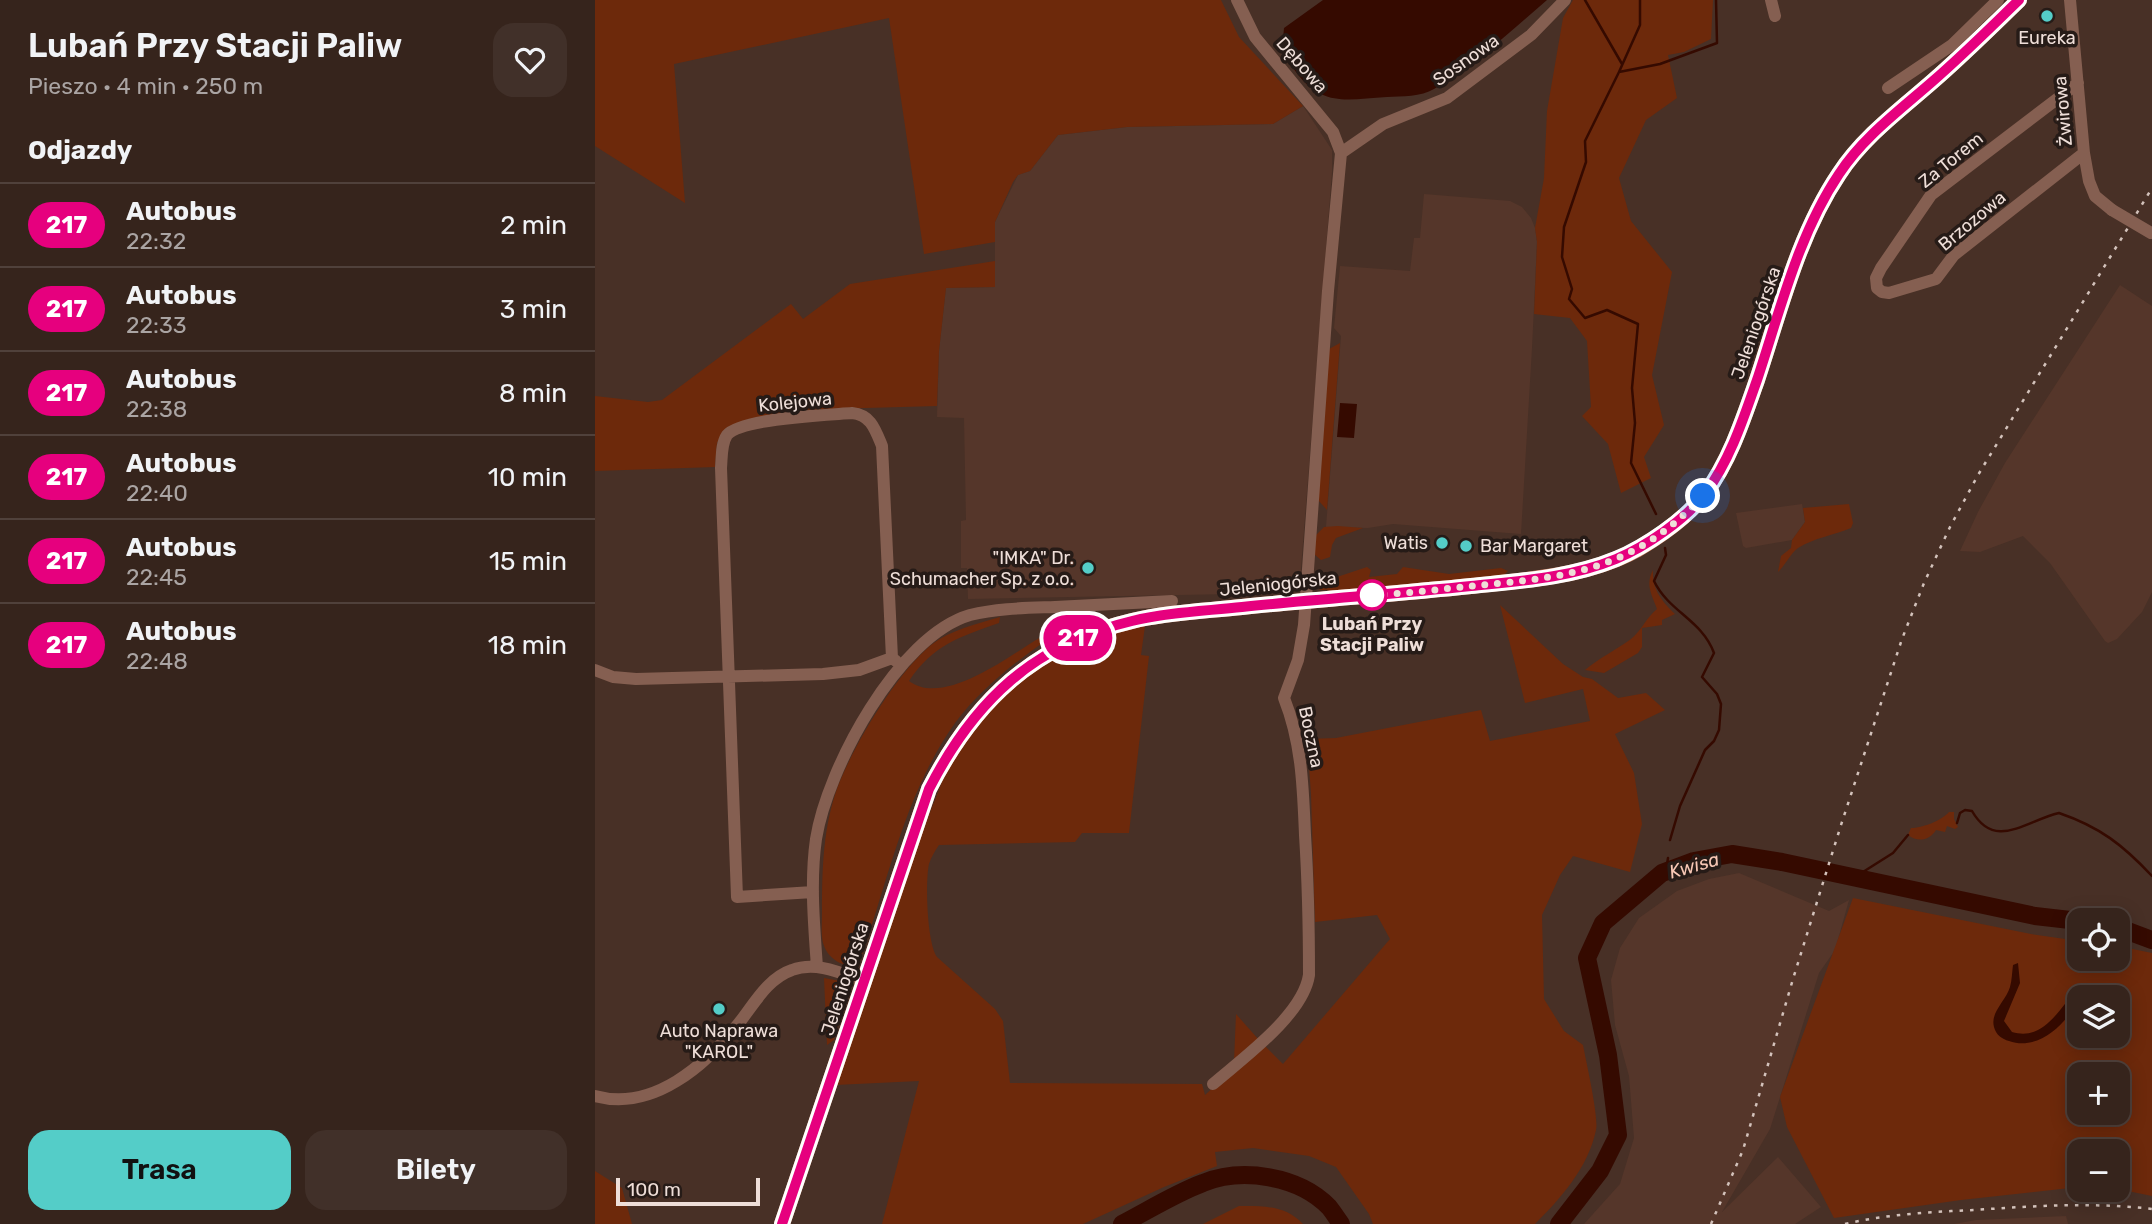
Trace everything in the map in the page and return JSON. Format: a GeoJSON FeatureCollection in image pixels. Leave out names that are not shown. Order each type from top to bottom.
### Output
{"type":"FeatureCollection","features":[{"type":"Feature","properties":{"kind":"main road","name":"Jeleniogórska"},"geometry":{"type":"LineString","coordinates":[[782,1224],[929,789],[968,723],[997,692],[1050,653],[1105,628],[1157,616],[1306,600],[1426,591],[1561,575],[1614,560],[1638,549],[1684,515],[1703,496],[1726,460],[1743,421],[1804,244],[1820,206],[1840,172],[1868,138],[1959,58],[2019,0]]}},
{"type":"Feature","properties":{"kind":"street","name":"Dębowa"},"geometry":{"type":"LineString","coordinates":[[1237,0],[1255,37],[1327,123],[1341,153]]}},
{"type":"Feature","properties":{"kind":"street","name":"Sosnowa"},"geometry":{"type":"LineString","coordinates":[[1341,153],[1383,124],[1447,98],[1531,35],[1565,0]]}},
{"type":"Feature","properties":{"kind":"street"},"geometry":{"type":"LineString","coordinates":[[1771,0],[1775,16]]}},
{"type":"Feature","properties":{"kind":"street"},"geometry":{"type":"LineString","coordinates":[[1888,88],[1952,46],[1998,0]]}},
{"type":"Feature","properties":{"kind":"street","name":"Żwirowa"},"geometry":{"type":"LineString","coordinates":[[2070,0],[2084,153],[2093,192],[2099,201],[2152,233]]}},
{"type":"Feature","properties":{"kind":"street","name":"Za Torem"},"geometry":{"type":"LineString","coordinates":[[1877,288],[1876,278],[1881,268],[1931,195],[2078,83]]}},
{"type":"Feature","properties":{"kind":"street","name":"Boczna"},"geometry":{"type":"LineString","coordinates":[[1213,1084],[1287,1015],[1305,991],[1307,983],[1307,866],[1301,766],[1296,730],[1284,698],[1298,660],[1306,600],[1328,291],[1341,153]]}},
{"type":"Feature","properties":{"kind":"street","name":"Brzozowa"},"geometry":{"type":"LineString","coordinates":[[1877,288],[1889,293],[1936,279],[1954,256],[2084,153]]}},
{"type":"Feature","properties":{"kind":"street","name":"Kolejowa"},"geometry":{"type":"LineString","coordinates":[[813,892],[737,897],[721,468],[723,444],[728,434],[737,428],[774,420],[861,414],[869,419],[882,446],[897,662]]}},
{"type":"Feature","properties":{"kind":"street","name":"Jeleniogórska"},"geometry":{"type":"LineString","coordinates":[[817,967],[813,892],[816,841],[831,786],[845,753],[897,662],[940,629],[970,615],[1001,609],[1172,601]]}},
{"type":"Feature","properties":{"kind":"street"},"geometry":{"type":"LineString","coordinates":[[595,670],[613,677],[729,677],[847,672],[897,662]]}},
{"type":"Feature","properties":{"kind":"street"},"geometry":{"type":"LineString","coordinates":[[595,1096],[611,1100],[633,1099],[682,1079],[703,1063],[776,979],[792,970],[817,967],[864,981]]}},
{"type":"Feature","properties":{"kind":"shaded area"},"geometry":{"type":"Polygon","coordinates":[[[595,0],[1221,0],[1239,37],[1303,106],[1273,124],[1127,127],[1058,135],[1030,171],[1018,175],[1013,182],[995,222],[995,242],[924,254],[889,18],[674,64],[685,203],[595,146],[595,0]]]}},
{"type":"Feature","properties":{"kind":"shaded area"},"geometry":{"type":"Polygon","coordinates":[[[1323,0],[1547,0],[1478,58],[1429,92],[1411,96],[1337,99],[1316,91],[1306,83],[1289,61],[1283,41],[1284,28],[1323,0]]]}},
{"type":"Feature","properties":{"kind":"shaded area"},"geometry":{"type":"Polygon","coordinates":[[[1573,0],[1713,0],[1711,39],[1684,52],[1668,55],[1677,98],[1646,120],[1619,178],[1631,221],[1672,272],[1652,375],[1664,425],[1644,457],[1651,478],[1621,493],[1608,444],[1582,416],[1591,407],[1587,341],[1570,318],[1534,314],[1537,242],[1535,228],[1544,178],[1547,111],[1563,18],[1573,0]]]}},
{"type":"Feature","properties":{"kind":"shaded area"},"geometry":{"type":"Polygon","coordinates":[[[1303,106],[1332,150],[1332,172],[1298,588],[1292,593],[968,599],[967,568],[961,568],[961,521],[966,520],[964,418],[937,417],[939,351],[946,288],[995,287],[995,222],[1018,175],[1030,171],[1058,135],[1127,127],[1273,124],[1303,106]]]}},
{"type":"Feature","properties":{"kind":"shaded area"},"geometry":{"type":"Polygon","coordinates":[[[1424,194],[1510,201],[1522,207],[1535,228],[1537,242],[1521,534],[1393,524],[1368,528],[1326,527],[1341,336],[1334,328],[1340,266],[1410,271],[1414,238],[1420,238],[1424,194]]]}},
{"type":"Feature","properties":{"kind":"shaded area"},"geometry":{"type":"Polygon","coordinates":[[[995,261],[995,287],[946,288],[939,351],[937,406],[793,410],[751,420],[720,438],[717,443],[715,467],[595,471],[595,396],[648,402],[662,400],[791,304],[803,319],[850,284],[995,261]]]}},
{"type":"Feature","properties":{"kind":"shaded area"},"geometry":{"type":"Polygon","coordinates":[[[2120,285],[2152,306],[2152,592],[2142,612],[2117,639],[2108,643],[2050,563],[2023,536],[1980,552],[1960,551],[2005,463],[2120,285]]]}},
{"type":"Feature","properties":{"kind":"shaded area"},"geometry":{"type":"Polygon","coordinates":[[[1340,343],[1327,510],[1318,500],[1329,349],[1340,343]]]}},
{"type":"Feature","properties":{"kind":"shaded area"},"geometry":{"type":"Polygon","coordinates":[[[1340,403],[1357,404],[1354,438],[1337,437],[1340,403]]]}},
{"type":"Feature","properties":{"kind":"shaded area"},"geometry":{"type":"Polygon","coordinates":[[[1802,504],[1805,522],[1792,540],[1746,548],[1743,546],[1736,513],[1802,504]]]}},
{"type":"Feature","properties":{"kind":"shaded area"},"geometry":{"type":"Polygon","coordinates":[[[1849,504],[1853,523],[1851,528],[1798,548],[1778,572],[1781,556],[1791,548],[1792,540],[1805,522],[1803,508],[1849,504]]]}},
{"type":"Feature","properties":{"kind":"shaded area"},"geometry":{"type":"Polygon","coordinates":[[[1324,527],[1363,528],[1336,538],[1330,557],[1321,560],[1314,554],[1315,536],[1324,527]]]}},
{"type":"Feature","properties":{"kind":"shaded area"},"geometry":{"type":"Polygon","coordinates":[[[1367,567],[1371,570],[1369,577],[1397,574],[1403,567],[1449,574],[1501,568],[1508,571],[1504,575],[1328,593],[1328,590],[1320,590],[1316,584],[1367,567]]]}},
{"type":"Feature","properties":{"kind":"shaded area"},"geometry":{"type":"Polygon","coordinates":[[[1653,570],[1659,595],[1675,614],[1662,620],[1662,625],[1642,628],[1642,647],[1638,653],[1604,673],[1585,670],[1631,639],[1657,609],[1649,585],[1653,570]]]}},
{"type":"Feature","properties":{"kind":"shaded area"},"geometry":{"type":"Polygon","coordinates":[[[1500,605],[1563,664],[1583,677],[1592,679],[1618,698],[1646,693],[1665,710],[1615,734],[1634,773],[1642,824],[1630,872],[1573,856],[1560,875],[1542,915],[1544,999],[1564,1031],[1583,1045],[1594,1102],[1596,1130],[1580,1170],[1564,1193],[1535,1224],[1373,1224],[1336,1167],[1309,1156],[1253,1148],[1215,1152],[1217,1166],[1083,1224],[882,1224],[919,1081],[835,1085],[905,876],[949,764],[983,716],[1033,671],[1096,637],[1145,626],[1141,655],[1149,656],[1129,833],[1082,833],[1075,842],[939,845],[929,864],[929,926],[937,957],[995,1009],[1003,1021],[1010,1083],[1202,1084],[1205,1095],[1262,1043],[1283,1064],[1390,939],[1377,915],[1315,922],[1307,739],[1336,738],[1481,710],[1490,741],[1590,721],[1583,689],[1525,703],[1500,605]]]}},
{"type":"Feature","properties":{"kind":"shaded area"},"geometry":{"type":"Polygon","coordinates":[[[1000,617],[999,623],[959,638],[937,651],[909,681],[923,687],[939,688],[957,684],[993,667],[1039,638],[1041,644],[984,690],[955,723],[923,778],[910,808],[860,961],[850,965],[840,963],[834,960],[823,943],[822,880],[829,817],[845,769],[891,691],[931,645],[964,628],[1000,617]]]}},
{"type":"Feature","properties":{"kind":"shaded area"},"geometry":{"type":"Polygon","coordinates":[[[1949,812],[1954,812],[1958,827],[1955,829],[1947,826],[1945,832],[1936,830],[1924,839],[1908,835],[1911,828],[1931,823],[1949,812]]]}},
{"type":"Feature","properties":{"kind":"shaded area"},"geometry":{"type":"Polygon","coordinates":[[[1739,873],[1829,911],[1849,900],[1835,950],[1819,973],[1770,1129],[1722,1212],[1778,1157],[1821,1207],[1795,1224],[1584,1224],[1620,1184],[1634,1138],[1629,1076],[1615,1025],[1611,980],[1620,948],[1639,918],[1677,891],[1709,879],[1739,873]]]}},
{"type":"Feature","properties":{"kind":"shaded area"},"geometry":{"type":"Polygon","coordinates":[[[1853,898],[2067,939],[2067,971],[2130,971],[2130,948],[2152,953],[2152,1196],[2130,1191],[2130,1139],[2067,1139],[2067,1188],[1834,1218],[1787,1127],[1780,1097],[1853,898]]]}},
{"type":"Feature","properties":{"kind":"shaded area"},"geometry":{"type":"Polygon","coordinates":[[[2018,963],[2020,983],[2004,1021],[2012,1032],[2034,1032],[2051,1020],[2067,1002],[2067,1016],[2064,1020],[2055,1030],[2033,1042],[2009,1041],[1995,1030],[1994,1016],[2010,987],[2013,965],[2018,963]]]}},
{"type":"Feature","properties":{"kind":"shaded area"},"geometry":{"type":"Polygon","coordinates":[[[824,978],[840,981],[848,993],[834,1040],[827,1045],[824,978]]]}},
{"type":"Feature","properties":{"kind":"shaded area"},"geometry":{"type":"Polygon","coordinates":[[[1236,1014],[1259,1040],[1234,1062],[1236,1014]]]}},
{"type":"Feature","properties":{"kind":"shaded area"},"geometry":{"type":"Polygon","coordinates":[[[595,1171],[622,1188],[632,1224],[595,1224],[595,1171]]]}},
{"type":"Feature","properties":{"kind":"shaded area"},"geometry":{"type":"Polygon","coordinates":[[[1239,1206],[1281,1210],[1303,1224],[1203,1224],[1239,1206]]]}},
{"type":"Feature","properties":{"kind":"shaded area"},"geometry":{"type":"Polygon","coordinates":[[[2066,1216],[2068,1224],[1954,1224],[1976,1220],[2066,1216]]]}},
{"type":"Feature","properties":{"kind":"waterway"},"geometry":{"type":"LineString","coordinates":[[1585,0],[1622,64]]}},
{"type":"Feature","properties":{"kind":"waterway"},"geometry":{"type":"LineString","coordinates":[[1619,72],[1640,25],[1640,0]]}},
{"type":"Feature","properties":{"kind":"waterway"},"geometry":{"type":"LineString","coordinates":[[1656,514],[1631,463],[1635,423],[1632,388],[1638,324],[1607,310],[1585,318],[1569,299],[1572,289],[1562,257],[1564,227],[1586,162],[1585,141],[1619,72],[1660,64],[1717,43],[1716,0]]}},
{"type":"Feature","properties":{"kind":"waterway"},"geometry":{"type":"LineString","coordinates":[[1665,548],[1666,555],[1654,581],[1668,601],[1694,624],[1709,642],[1714,653],[1702,677],[1717,694],[1721,704],[1719,730],[1714,741],[1705,750],[1680,806],[1670,840]]}},
{"type":"Feature","properties":{"kind":"waterway"},"geometry":{"type":"LineString","coordinates":[[1957,823],[1960,813],[1965,810],[1972,811],[1981,823],[2001,831],[2059,813],[2087,824],[2110,838],[2152,876]]}},
{"type":"Feature","properties":{"kind":"waterway"},"geometry":{"type":"LineString","coordinates":[[1855,877],[1893,853],[1908,835]]}},
{"type":"Feature","properties":{"kind":"waterway","name":"Kwisa"},"geometry":{"type":"LineString","coordinates":[[1559,1224],[1600,1171],[1618,1135],[1608,1055],[1587,958],[1603,923],[1662,873],[1694,861],[1732,854],[1782,862],[2035,916],[2067,920]]}},
{"type":"Feature","properties":{"kind":"waterway"},"geometry":{"type":"LineString","coordinates":[[1666,871],[1668,858]]}},
{"type":"Feature","properties":{"kind":"waterway","name":"Kwisa"},"geometry":{"type":"LineString","coordinates":[[2130,932],[2152,940]]}},
{"type":"Feature","properties":{"kind":"waterway","name":"Kwisa"},"geometry":{"type":"LineString","coordinates":[[1122,1224],[1203,1183],[1218,1178],[1252,1175],[1286,1182],[1317,1196],[1341,1224]]}},
{"type":"Feature","properties":{"kind":"railway"},"geometry":{"type":"LineString","coordinates":[[1711,1224],[1743,1150],[1841,825],[1902,639],[1924,583],[1978,475],[2152,188]]}},
{"type":"Feature","properties":{"kind":"railway"},"geometry":{"type":"LineString","coordinates":[[1845,1224],[1909,1214],[2041,1206],[2085,1205],[2152,1209]]}},
{"type":"Feature","properties":{"kind":"bus line","name":"217"},"geometry":{"type":"LineString","coordinates":[[782,1224],[929,789],[968,723],[997,692],[1030,665],[1075,639],[1134,620],[1561,575],[1614,560],[1638,549],[1684,515],[1703,496],[1726,460],[1743,421],[1804,244],[1820,206],[1840,172],[1868,138],[1959,58],[2019,0]]}},
{"type":"Feature","properties":{"kind":"place","name":"Eureka"},"geometry":{"type":"Point","coordinates":[2047,16]}},
{"type":"Feature","properties":{"kind":"place","name":"Watis"},"geometry":{"type":"Point","coordinates":[1442,543]}},
{"type":"Feature","properties":{"kind":"place","name":"Bar Margaret"},"geometry":{"type":"Point","coordinates":[1466,546]}},
{"type":"Feature","properties":{"kind":"place","name":"\"IMKA\" Dr. Schumacher Sp. z o.o."},"geometry":{"type":"Point","coordinates":[1088,568]}},
{"type":"Feature","properties":{"kind":"place","name":"Lubań Przy Stacji Paliw"},"geometry":{"type":"Point","coordinates":[1372,595]}},
{"type":"Feature","properties":{"kind":"place","name":"Auto Naprawa \"KAROL\""},"geometry":{"type":"Point","coordinates":[719,1009]}},
{"type":"Feature","properties":{"kind":"route"},"geometry":{"type":"LineString","coordinates":[[1372,595],[1497,583],[1561,575],[1589,568],[1638,549],[1684,515],[1703,496]]}}]}
